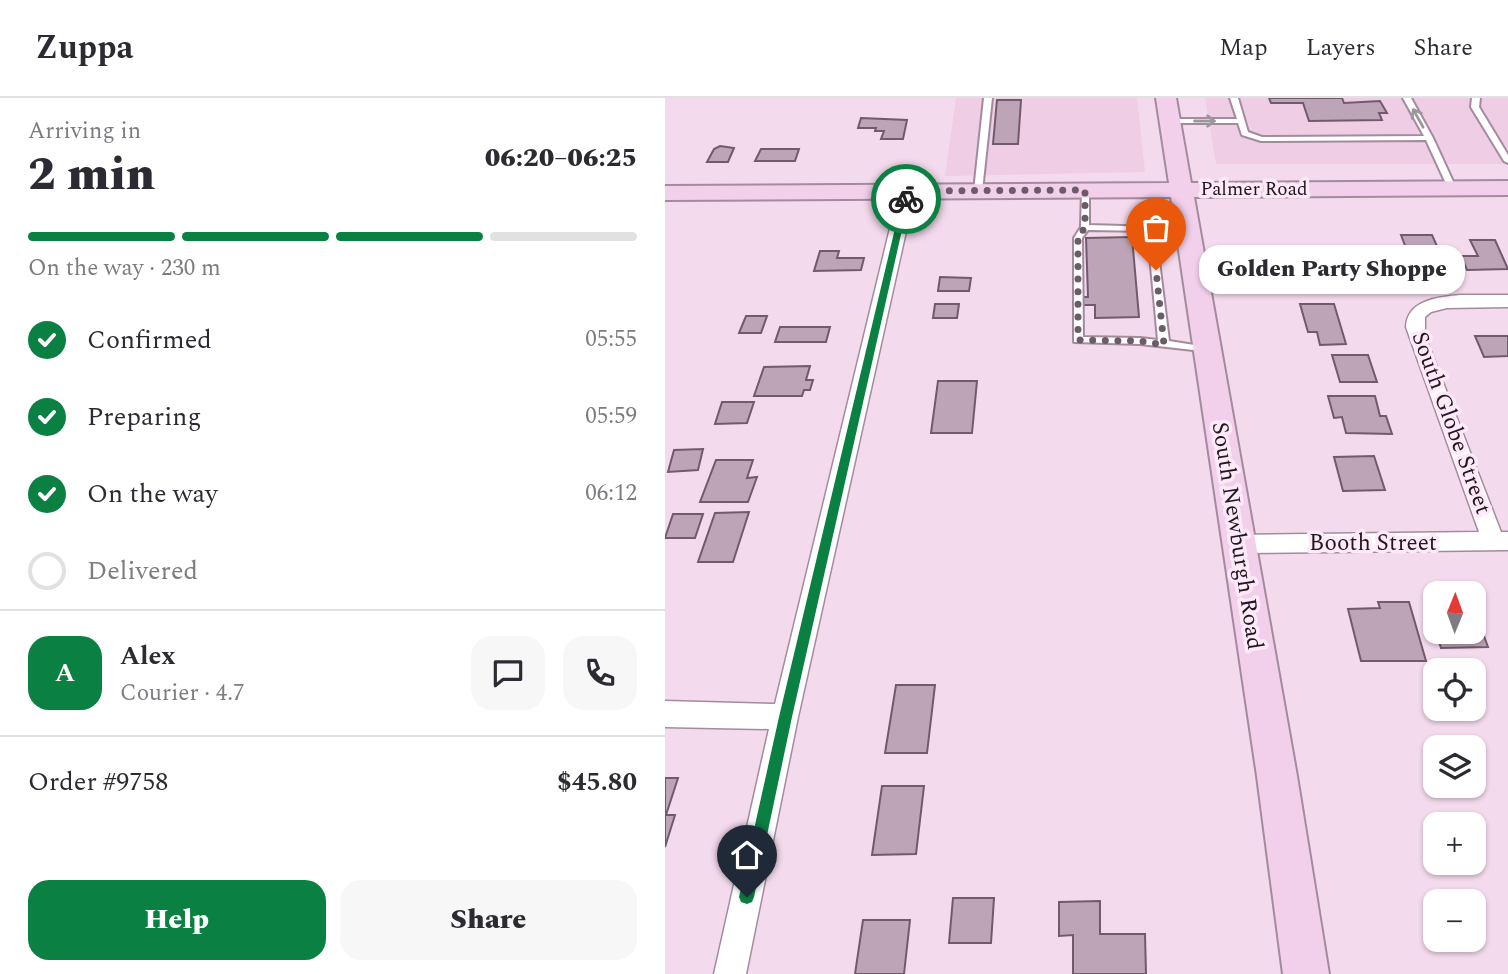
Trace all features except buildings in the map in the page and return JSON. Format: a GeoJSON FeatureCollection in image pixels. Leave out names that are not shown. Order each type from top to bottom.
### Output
{"type":"FeatureCollection","features":[{"type":"Feature","properties":{"kind":"main road","name":"South Newburgh Road"},"geometry":{"type":"LineString","coordinates":[[1166,98],[1306,974]]}},
{"type":"Feature","properties":{"kind":"main road","name":"Palmer Road"},"geometry":{"type":"LineString","coordinates":[[665,193],[1508,188]]}},
{"type":"Feature","properties":{"kind":"street"},"geometry":{"type":"LineString","coordinates":[[730,974],[785,717],[907,191]]}},
{"type":"Feature","properties":{"kind":"street","name":"South Globe Street"},"geometry":{"type":"LineString","coordinates":[[1501,542],[1416,335],[1414,323],[1421,311],[1434,304],[1508,301]]}},
{"type":"Feature","properties":{"kind":"street","name":"Booth Street"},"geometry":{"type":"LineString","coordinates":[[1239,544],[1501,542]]}},
{"type":"Feature","properties":{"kind":"street"},"geometry":{"type":"LineString","coordinates":[[665,714],[785,717]]}},
{"type":"Feature","properties":{"kind":"lane"},"geometry":{"type":"LineString","coordinates":[[978,191],[988,98]]}},
{"type":"Feature","properties":{"kind":"lane"},"geometry":{"type":"LineString","coordinates":[[1234,98],[1245,133],[1261,139],[1429,138]]}},
{"type":"Feature","properties":{"kind":"lane"},"geometry":{"type":"LineString","coordinates":[[1407,98],[1452,188]]}},
{"type":"Feature","properties":{"kind":"lane"},"geometry":{"type":"LineString","coordinates":[[1476,98],[1475,107],[1508,160]]}},
{"type":"Feature","properties":{"kind":"lane"},"geometry":{"type":"LineString","coordinates":[[1170,121],[1240,121]]}},
{"type":"Feature","properties":{"kind":"lane"},"geometry":{"type":"LineString","coordinates":[[1085,190],[1085,227],[1078,238],[1078,340],[1140,341],[1207,350]]}},
{"type":"Feature","properties":{"kind":"lane"},"geometry":{"type":"LineString","coordinates":[[1085,227],[1189,230]]}},
{"type":"Feature","properties":{"kind":"lane"},"geometry":{"type":"LineString","coordinates":[[1154,230],[1153,245],[1164,345]]}},
{"type":"Feature","properties":{"kind":"shaded area"},"geometry":{"type":"Polygon","coordinates":[[[956,98],[1137,98],[1145,172],[945,176],[956,98]]]}},
{"type":"Feature","properties":{"kind":"shaded area"},"geometry":{"type":"Polygon","coordinates":[[[1205,98],[1508,98],[1508,164],[1216,164],[1205,98]]]}},
{"type":"Feature","properties":{"kind":"way so far"},"geometry":{"type":"LineString","coordinates":[[906,199],[907,191],[1085,190],[1085,227],[1078,238],[1078,340],[1140,341],[1164,345],[1156,270]]}},
{"type":"Feature","properties":{"kind":"place","name":"Golden Party Shoppe"},"geometry":{"type":"Point","coordinates":[1156,270]}},
{"type":"Feature","properties":{"kind":"route"},"geometry":{"type":"LineString","coordinates":[[747,897],[785,717],[906,199]]}}]}
